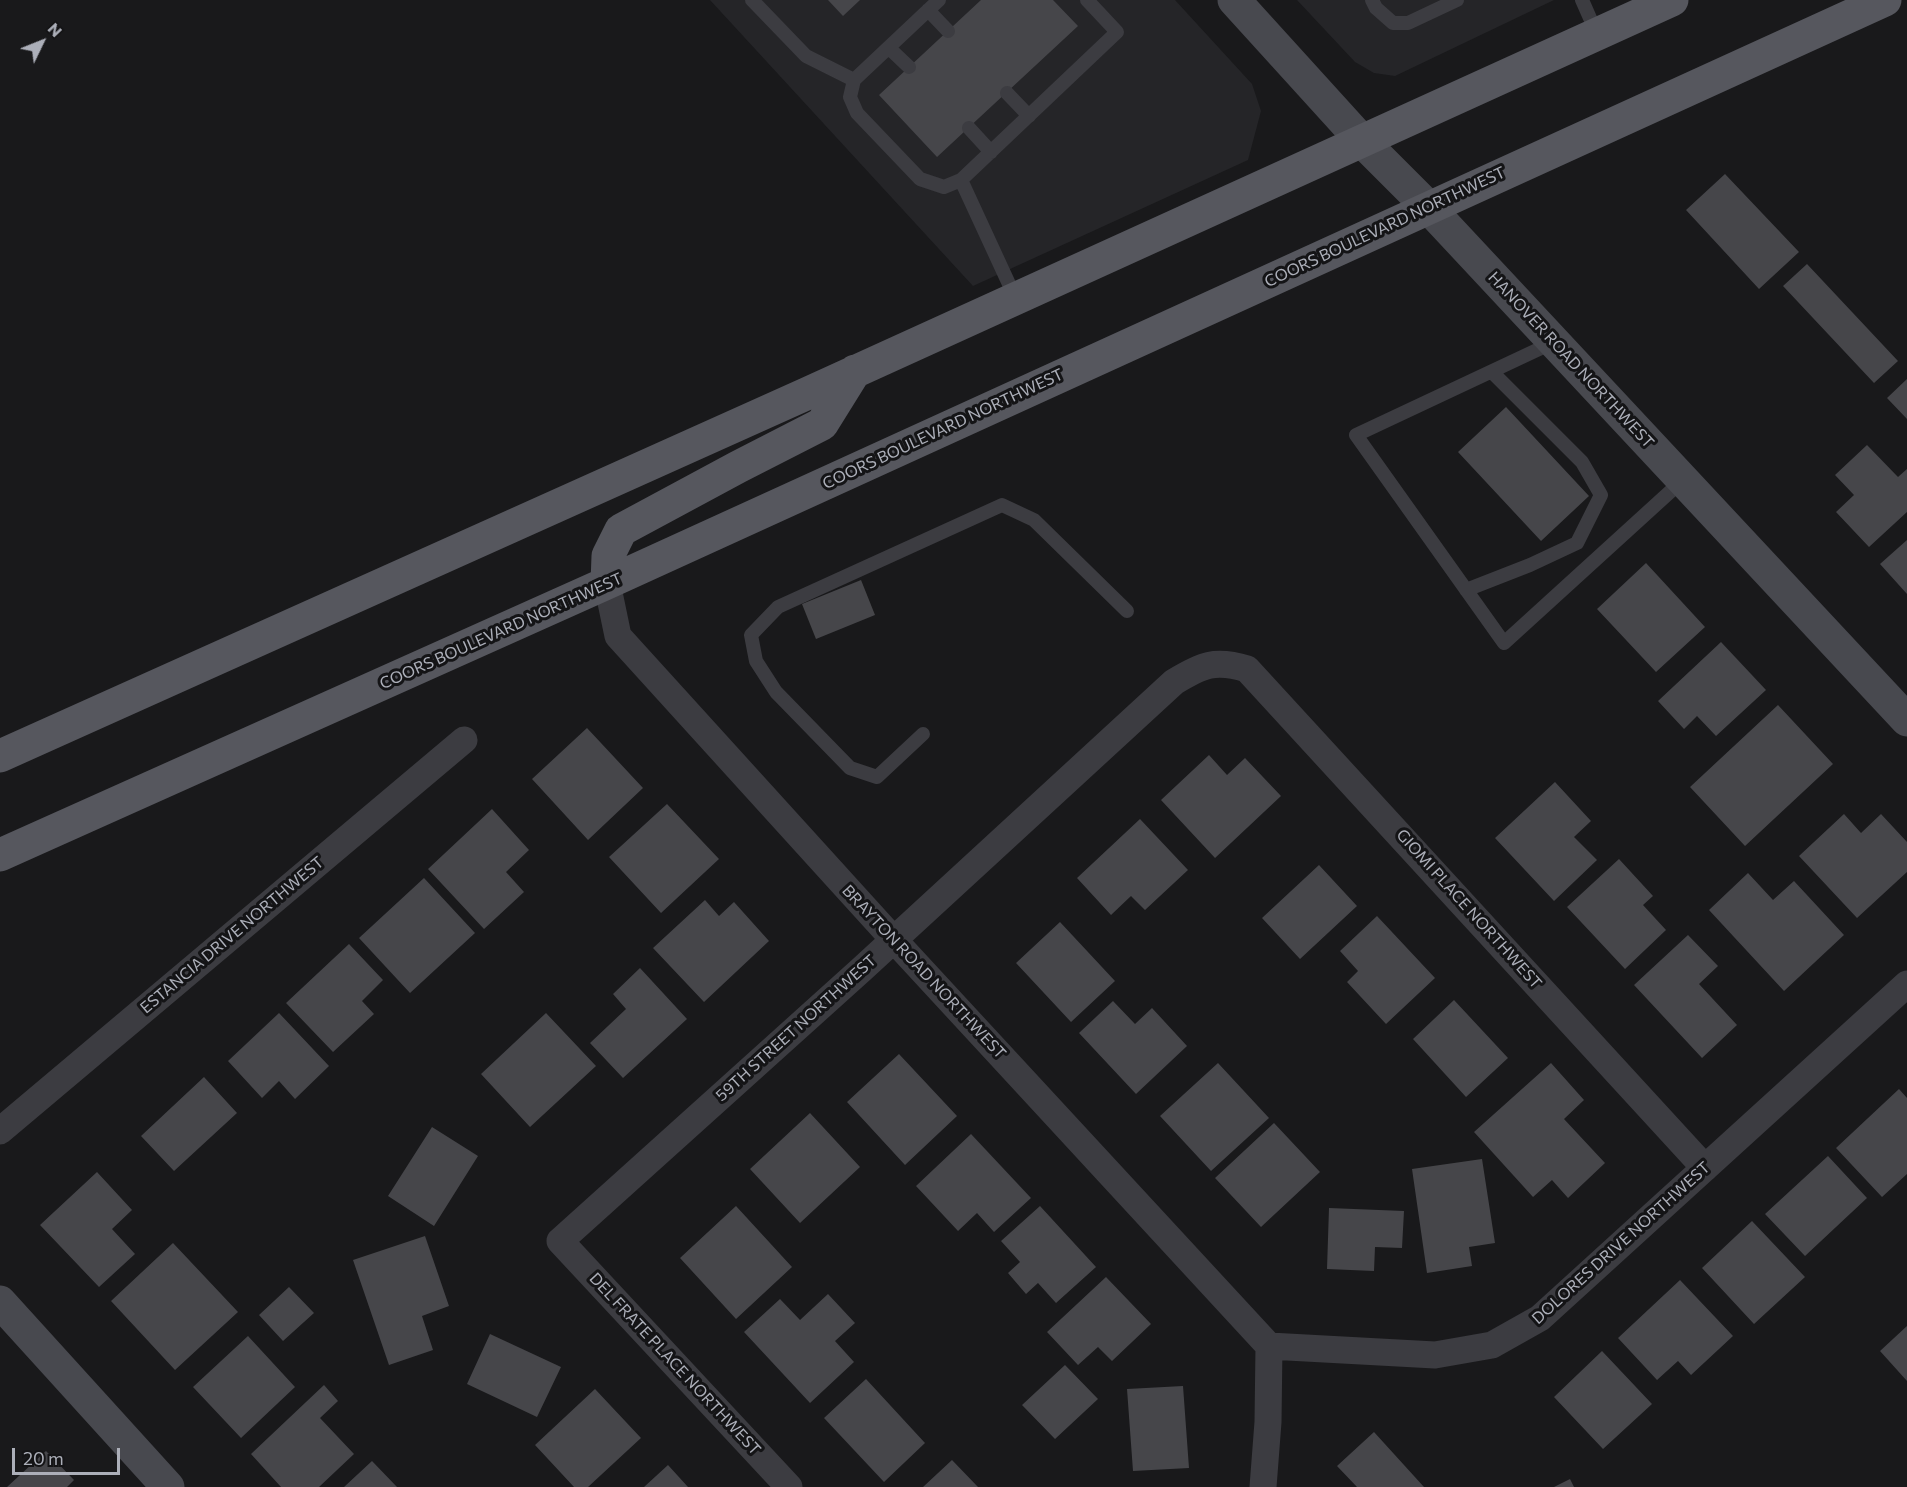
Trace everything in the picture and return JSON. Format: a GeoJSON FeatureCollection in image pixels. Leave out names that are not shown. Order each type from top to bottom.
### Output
{"type":"FeatureCollection","features":[{"type":"Feature","properties":{"kind":"main road"},"geometry":{"type":"LineString","coordinates":[[0,756],[1363,142],[1672,0]]}},
{"type":"Feature","properties":{"kind":"main road","name":"COORS BOULEVARD NORTHWEST"},"geometry":{"type":"LineString","coordinates":[[0,855],[607,583],[1885,0]]}},
{"type":"Feature","properties":{"kind":"main road"},"geometry":{"type":"LineString","coordinates":[[607,583],[608,556],[621,530],[822,424],[855,371]]}},
{"type":"Feature","properties":{"kind":"street","name":"HANOVER ROAD NORTHWEST"},"geometry":{"type":"LineString","coordinates":[[1234,0],[1363,142],[1428,207],[1907,720]]}},
{"type":"Feature","properties":{"kind":"street","name":"BRAYTON ROAD NORTHWEST"},"geometry":{"type":"LineString","coordinates":[[607,583],[618,636],[894,940],[1269,1346]]}},
{"type":"Feature","properties":{"kind":"street","name":"59TH STREET NORTHWEST"},"geometry":{"type":"LineString","coordinates":[[560,1241],[894,940],[1174,682],[1196,668],[1226,662]]}},
{"type":"Feature","properties":{"kind":"street","name":"GIOMI PLACE NORTHWEST"},"geometry":{"type":"LineString","coordinates":[[1226,662],[1247,669],[1266,688],[1705,1168]]}},
{"type":"Feature","properties":{"kind":"street","name":"ESTANCIA DRIVE NORTHWEST"},"geometry":{"type":"LineString","coordinates":[[0,1131],[464,740]]}},
{"type":"Feature","properties":{"kind":"street","name":"DOLORES DRIVE NORTHWEST"},"geometry":{"type":"LineString","coordinates":[[1269,1346],[1434,1355],[1492,1346],[1540,1318],[1907,984]]}},
{"type":"Feature","properties":{"kind":"street","name":"DEL FRATE PLACE NORTHWEST"},"geometry":{"type":"LineString","coordinates":[[560,1241],[789,1487]]}},
{"type":"Feature","properties":{"kind":"street"},"geometry":{"type":"LineString","coordinates":[[0,1302],[168,1487]]}},
{"type":"Feature","properties":{"kind":"street"},"geometry":{"type":"LineString","coordinates":[[1263,1487],[1268,1422],[1269,1346]]}},
{"type":"Feature","properties":{"kind":"lane"},"geometry":{"type":"LineString","coordinates":[[752,0],[806,56],[854,80]]}},
{"type":"Feature","properties":{"kind":"lane"},"geometry":{"type":"LineString","coordinates":[[939,0],[854,80],[850,96],[857,114],[920,179],[944,187],[961,180],[1117,32],[1087,0]]}},
{"type":"Feature","properties":{"kind":"lane"},"geometry":{"type":"LineString","coordinates":[[1372,0],[1376,8],[1393,23],[1408,23],[1457,0]]}},
{"type":"Feature","properties":{"kind":"lane"},"geometry":{"type":"LineString","coordinates":[[1582,0],[1597,35]]}},
{"type":"Feature","properties":{"kind":"lane"},"geometry":{"type":"LineString","coordinates":[[928,10],[948,31]]}},
{"type":"Feature","properties":{"kind":"lane"},"geometry":{"type":"LineString","coordinates":[[889,48],[909,68]]}},
{"type":"Feature","properties":{"kind":"lane"},"geometry":{"type":"LineString","coordinates":[[1007,93],[1029,116]]}},
{"type":"Feature","properties":{"kind":"lane"},"geometry":{"type":"LineString","coordinates":[[969,128],[991,152]]}},
{"type":"Feature","properties":{"kind":"lane"},"geometry":{"type":"LineString","coordinates":[[961,180],[1015,297]]}},
{"type":"Feature","properties":{"kind":"lane"},"geometry":{"type":"LineString","coordinates":[[1554,342],[1356,435],[1504,643],[1683,480]]}},
{"type":"Feature","properties":{"kind":"lane"},"geometry":{"type":"LineString","coordinates":[[1466,590],[1530,565],[1577,543],[1601,495],[1582,462],[1492,372]]}},
{"type":"Feature","properties":{"kind":"lane"},"geometry":{"type":"LineString","coordinates":[[923,734],[877,777],[850,768],[776,692],[756,661],[751,634],[778,607],[1002,505],[1034,520],[1127,611]]}},
{"type":"Feature","properties":{"kind":"shaded area"},"geometry":{"type":"Polygon","coordinates":[[[710,0],[1175,0],[1252,84],[1261,111],[1248,160],[973,286],[710,0]]]}},
{"type":"Feature","properties":{"kind":"shaded area"},"geometry":{"type":"Polygon","coordinates":[[[1297,0],[1554,0],[1395,76],[1374,73],[1355,62],[1297,0]]]}},
{"type":"Feature","properties":{"kind":"building"},"geometry":{"type":"Polygon","coordinates":[[[828,0],[860,0],[843,16],[828,0]]]}},
{"type":"Feature","properties":{"kind":"building"},"geometry":{"type":"Polygon","coordinates":[[[981,0],[1053,0],[1078,26],[937,157],[879,95],[981,0]]]}},
{"type":"Feature","properties":{"kind":"building"},"geometry":{"type":"Polygon","coordinates":[[[1725,174],[1799,252],[1759,289],[1686,210],[1725,174]]]}},
{"type":"Feature","properties":{"kind":"building"},"geometry":{"type":"Polygon","coordinates":[[[1807,264],[1898,361],[1874,383],[1783,286],[1807,264]]]}},
{"type":"Feature","properties":{"kind":"building"},"geometry":{"type":"Polygon","coordinates":[[[1907,379],[1907,419],[1887,398],[1907,379]]]}},
{"type":"Feature","properties":{"kind":"building"},"geometry":{"type":"Polygon","coordinates":[[[1506,407],[1589,496],[1541,541],[1458,452],[1506,407]]]}},
{"type":"Feature","properties":{"kind":"building"},"geometry":{"type":"Polygon","coordinates":[[[1867,445],[1898,477],[1907,469],[1907,512],[1869,547],[1836,512],[1854,495],[1835,475],[1867,445]]]}},
{"type":"Feature","properties":{"kind":"building"},"geometry":{"type":"Polygon","coordinates":[[[1907,540],[1907,594],[1880,564],[1907,540]]]}},
{"type":"Feature","properties":{"kind":"building"},"geometry":{"type":"Polygon","coordinates":[[[1646,563],[1705,627],[1656,672],[1597,609],[1646,563]]]}},
{"type":"Feature","properties":{"kind":"building"},"geometry":{"type":"Polygon","coordinates":[[[861,580],[875,615],[816,639],[802,604],[861,580]]]}},
{"type":"Feature","properties":{"kind":"building"},"geometry":{"type":"Polygon","coordinates":[[[1721,642],[1766,690],[1716,736],[1697,716],[1684,729],[1658,701],[1721,642]]]}},
{"type":"Feature","properties":{"kind":"building"},"geometry":{"type":"Polygon","coordinates":[[[1778,705],[1833,764],[1745,846],[1690,787],[1778,705]]]}},
{"type":"Feature","properties":{"kind":"building"},"geometry":{"type":"Polygon","coordinates":[[[587,728],[643,788],[588,840],[532,779],[587,728]]]}},
{"type":"Feature","properties":{"kind":"building"},"geometry":{"type":"Polygon","coordinates":[[[1209,755],[1227,775],[1245,758],[1281,796],[1215,858],[1161,800],[1209,755]]]}},
{"type":"Feature","properties":{"kind":"building"},"geometry":{"type":"Polygon","coordinates":[[[1555,782],[1591,821],[1574,837],[1597,860],[1554,901],[1495,838],[1555,782]]]}},
{"type":"Feature","properties":{"kind":"building"},"geometry":{"type":"Polygon","coordinates":[[[667,804],[719,859],[661,913],[609,857],[667,804]]]}},
{"type":"Feature","properties":{"kind":"building"},"geometry":{"type":"Polygon","coordinates":[[[492,809],[529,850],[506,872],[524,892],[484,929],[428,869],[492,809]]]}},
{"type":"Feature","properties":{"kind":"building"},"geometry":{"type":"Polygon","coordinates":[[[1844,814],[1861,833],[1881,814],[1907,842],[1907,872],[1857,918],[1799,856],[1844,814]]]}},
{"type":"Feature","properties":{"kind":"building"},"geometry":{"type":"Polygon","coordinates":[[[1140,819],[1188,870],[1145,910],[1131,896],[1111,915],[1077,878],[1140,819]]]}},
{"type":"Feature","properties":{"kind":"building"},"geometry":{"type":"Polygon","coordinates":[[[1619,859],[1653,896],[1643,905],[1666,930],[1625,969],[1567,907],[1619,859]]]}},
{"type":"Feature","properties":{"kind":"building"},"geometry":{"type":"Polygon","coordinates":[[[1319,865],[1357,906],[1300,959],[1262,918],[1319,865]]]}},
{"type":"Feature","properties":{"kind":"building"},"geometry":{"type":"Polygon","coordinates":[[[1748,873],[1773,900],[1794,881],[1844,935],[1784,991],[1709,910],[1748,873]]]}},
{"type":"Feature","properties":{"kind":"building"},"geometry":{"type":"Polygon","coordinates":[[[424,878],[475,933],[410,993],[359,938],[424,878]]]}},
{"type":"Feature","properties":{"kind":"building"},"geometry":{"type":"Polygon","coordinates":[[[705,900],[719,916],[734,902],[769,941],[704,1002],[653,948],[705,900]]]}},
{"type":"Feature","properties":{"kind":"building"},"geometry":{"type":"Polygon","coordinates":[[[1377,916],[1435,978],[1386,1024],[1347,982],[1358,971],[1340,951],[1377,916]]]}},
{"type":"Feature","properties":{"kind":"building"},"geometry":{"type":"Polygon","coordinates":[[[1060,922],[1115,981],[1071,1022],[1016,963],[1060,922]]]}},
{"type":"Feature","properties":{"kind":"building"},"geometry":{"type":"Polygon","coordinates":[[[1688,935],[1718,966],[1699,984],[1737,1025],[1702,1058],[1634,985],[1688,935]]]}},
{"type":"Feature","properties":{"kind":"building"},"geometry":{"type":"Polygon","coordinates":[[[349,944],[383,980],[362,1001],[374,1014],[333,1052],[286,1003],[349,944]]]}},
{"type":"Feature","properties":{"kind":"building"},"geometry":{"type":"Polygon","coordinates":[[[640,968],[687,1019],[623,1078],[590,1043],[626,1009],[613,994],[640,968]]]}},
{"type":"Feature","properties":{"kind":"building"},"geometry":{"type":"Polygon","coordinates":[[[1454,1000],[1508,1058],[1466,1097],[1413,1039],[1454,1000]]]}},
{"type":"Feature","properties":{"kind":"building"},"geometry":{"type":"Polygon","coordinates":[[[1113,1001],[1135,1024],[1152,1008],[1187,1046],[1136,1094],[1079,1033],[1113,1001]]]}},
{"type":"Feature","properties":{"kind":"building"},"geometry":{"type":"Polygon","coordinates":[[[279,1013],[329,1066],[295,1099],[279,1081],[262,1098],[228,1061],[279,1013]]]}},
{"type":"Feature","properties":{"kind":"building"},"geometry":{"type":"Polygon","coordinates":[[[546,1013],[596,1066],[530,1127],[481,1074],[546,1013]]]}},
{"type":"Feature","properties":{"kind":"building"},"geometry":{"type":"Polygon","coordinates":[[[899,1054],[957,1116],[905,1165],[847,1102],[899,1054]]]}},
{"type":"Feature","properties":{"kind":"building"},"geometry":{"type":"Polygon","coordinates":[[[1218,1063],[1269,1118],[1211,1171],[1160,1116],[1218,1063]]]}},
{"type":"Feature","properties":{"kind":"building"},"geometry":{"type":"Polygon","coordinates":[[[1551,1063],[1584,1100],[1564,1119],[1605,1163],[1568,1198],[1552,1180],[1533,1197],[1474,1132],[1551,1063]]]}},
{"type":"Feature","properties":{"kind":"building"},"geometry":{"type":"Polygon","coordinates":[[[204,1077],[237,1113],[174,1171],[141,1136],[204,1077]]]}},
{"type":"Feature","properties":{"kind":"building"},"geometry":{"type":"Polygon","coordinates":[[[1899,1089],[1907,1098],[1907,1174],[1882,1197],[1836,1148],[1899,1089]]]}},
{"type":"Feature","properties":{"kind":"building"},"geometry":{"type":"Polygon","coordinates":[[[810,1113],[860,1167],[800,1223],[750,1169],[810,1113]]]}},
{"type":"Feature","properties":{"kind":"building"},"geometry":{"type":"Polygon","coordinates":[[[1274,1123],[1320,1172],[1261,1227],[1215,1178],[1274,1123]]]}},
{"type":"Feature","properties":{"kind":"building"},"geometry":{"type":"Polygon","coordinates":[[[432,1127],[478,1156],[434,1226],[388,1196],[432,1127]]]}},
{"type":"Feature","properties":{"kind":"building"},"geometry":{"type":"Polygon","coordinates":[[[971,1134],[1031,1198],[994,1232],[977,1213],[958,1231],[916,1186],[971,1134]]]}},
{"type":"Feature","properties":{"kind":"building"},"geometry":{"type":"Polygon","coordinates":[[[1828,1156],[1867,1198],[1805,1256],[1765,1214],[1828,1156]]]}},
{"type":"Feature","properties":{"kind":"building"},"geometry":{"type":"Polygon","coordinates":[[[1482,1159],[1495,1243],[1469,1247],[1472,1266],[1427,1273],[1412,1169],[1482,1159]]]}},
{"type":"Feature","properties":{"kind":"building"},"geometry":{"type":"Polygon","coordinates":[[[97,1172],[132,1210],[112,1229],[135,1254],[99,1287],[40,1225],[97,1172]]]}},
{"type":"Feature","properties":{"kind":"building"},"geometry":{"type":"Polygon","coordinates":[[[736,1206],[792,1267],[736,1319],[680,1258],[736,1206]]]}},
{"type":"Feature","properties":{"kind":"building"},"geometry":{"type":"Polygon","coordinates":[[[1040,1206],[1096,1267],[1056,1303],[1038,1283],[1026,1294],[1008,1273],[1020,1262],[1001,1241],[1040,1206]]]}},
{"type":"Feature","properties":{"kind":"building"},"geometry":{"type":"Polygon","coordinates":[[[1329,1208],[1404,1211],[1402,1248],[1375,1247],[1374,1271],[1327,1269],[1329,1208]]]}},
{"type":"Feature","properties":{"kind":"building"},"geometry":{"type":"Polygon","coordinates":[[[1752,1221],[1805,1277],[1754,1324],[1702,1268],[1752,1221]]]}},
{"type":"Feature","properties":{"kind":"building"},"geometry":{"type":"Polygon","coordinates":[[[425,1236],[449,1306],[422,1316],[433,1350],[389,1365],[353,1260],[425,1236]]]}},
{"type":"Feature","properties":{"kind":"building"},"geometry":{"type":"Polygon","coordinates":[[[173,1243],[238,1312],[175,1370],[111,1301],[173,1243]]]}},
{"type":"Feature","properties":{"kind":"building"},"geometry":{"type":"Polygon","coordinates":[[[1106,1277],[1151,1324],[1112,1361],[1098,1347],[1078,1365],[1047,1332],[1106,1277]]]}},
{"type":"Feature","properties":{"kind":"building"},"geometry":{"type":"Polygon","coordinates":[[[1680,1280],[1733,1336],[1691,1375],[1678,1361],[1657,1380],[1618,1338],[1680,1280]]]}},
{"type":"Feature","properties":{"kind":"building"},"geometry":{"type":"Polygon","coordinates":[[[289,1287],[314,1313],[283,1341],[259,1315],[289,1287]]]}},
{"type":"Feature","properties":{"kind":"building"},"geometry":{"type":"Polygon","coordinates":[[[828,1294],[855,1323],[835,1341],[854,1362],[810,1403],[744,1332],[780,1299],[800,1320],[828,1294]]]}},
{"type":"Feature","properties":{"kind":"building"},"geometry":{"type":"Polygon","coordinates":[[[1907,1326],[1907,1381],[1880,1351],[1907,1326]]]}},
{"type":"Feature","properties":{"kind":"building"},"geometry":{"type":"Polygon","coordinates":[[[490,1334],[561,1367],[537,1417],[467,1384],[490,1334]]]}},
{"type":"Feature","properties":{"kind":"building"},"geometry":{"type":"Polygon","coordinates":[[[248,1336],[295,1387],[241,1438],[193,1387],[248,1336]]]}},
{"type":"Feature","properties":{"kind":"building"},"geometry":{"type":"Polygon","coordinates":[[[1602,1351],[1652,1404],[1603,1449],[1554,1397],[1602,1351]]]}},
{"type":"Feature","properties":{"kind":"building"},"geometry":{"type":"Polygon","coordinates":[[[1065,1365],[1098,1399],[1055,1439],[1022,1405],[1065,1365]]]}},
{"type":"Feature","properties":{"kind":"building"},"geometry":{"type":"Polygon","coordinates":[[[866,1379],[925,1443],[884,1482],[824,1418],[866,1379]]]}},
{"type":"Feature","properties":{"kind":"building"},"geometry":{"type":"Polygon","coordinates":[[[324,1385],[338,1401],[320,1418],[354,1454],[319,1487],[281,1487],[251,1454],[324,1385]]]}},
{"type":"Feature","properties":{"kind":"building"},"geometry":{"type":"Polygon","coordinates":[[[1183,1386],[1189,1468],[1133,1471],[1127,1389],[1183,1386]]]}},
{"type":"Feature","properties":{"kind":"building"},"geometry":{"type":"Polygon","coordinates":[[[595,1389],[641,1438],[588,1487],[574,1487],[535,1445],[595,1389]]]}},
{"type":"Feature","properties":{"kind":"building"},"geometry":{"type":"Polygon","coordinates":[[[1374,1432],[1424,1487],[1357,1487],[1337,1466],[1374,1432]]]}},
{"type":"Feature","properties":{"kind":"building"},"geometry":{"type":"Polygon","coordinates":[[[46,1451],[74,1480],[67,1487],[7,1487],[46,1451]]]}},
{"type":"Feature","properties":{"kind":"building"},"geometry":{"type":"Polygon","coordinates":[[[952,1460],[978,1487],[923,1487],[952,1460]]]}},
{"type":"Feature","properties":{"kind":"building"},"geometry":{"type":"Polygon","coordinates":[[[372,1461],[397,1487],[344,1487],[372,1461]]]}},
{"type":"Feature","properties":{"kind":"building"},"geometry":{"type":"Polygon","coordinates":[[[668,1465],[688,1487],[644,1487],[668,1465]]]}},
{"type":"Feature","properties":{"kind":"building"},"geometry":{"type":"Polygon","coordinates":[[[1570,1479],[1574,1487],[1554,1487],[1570,1479]]]}}]}
